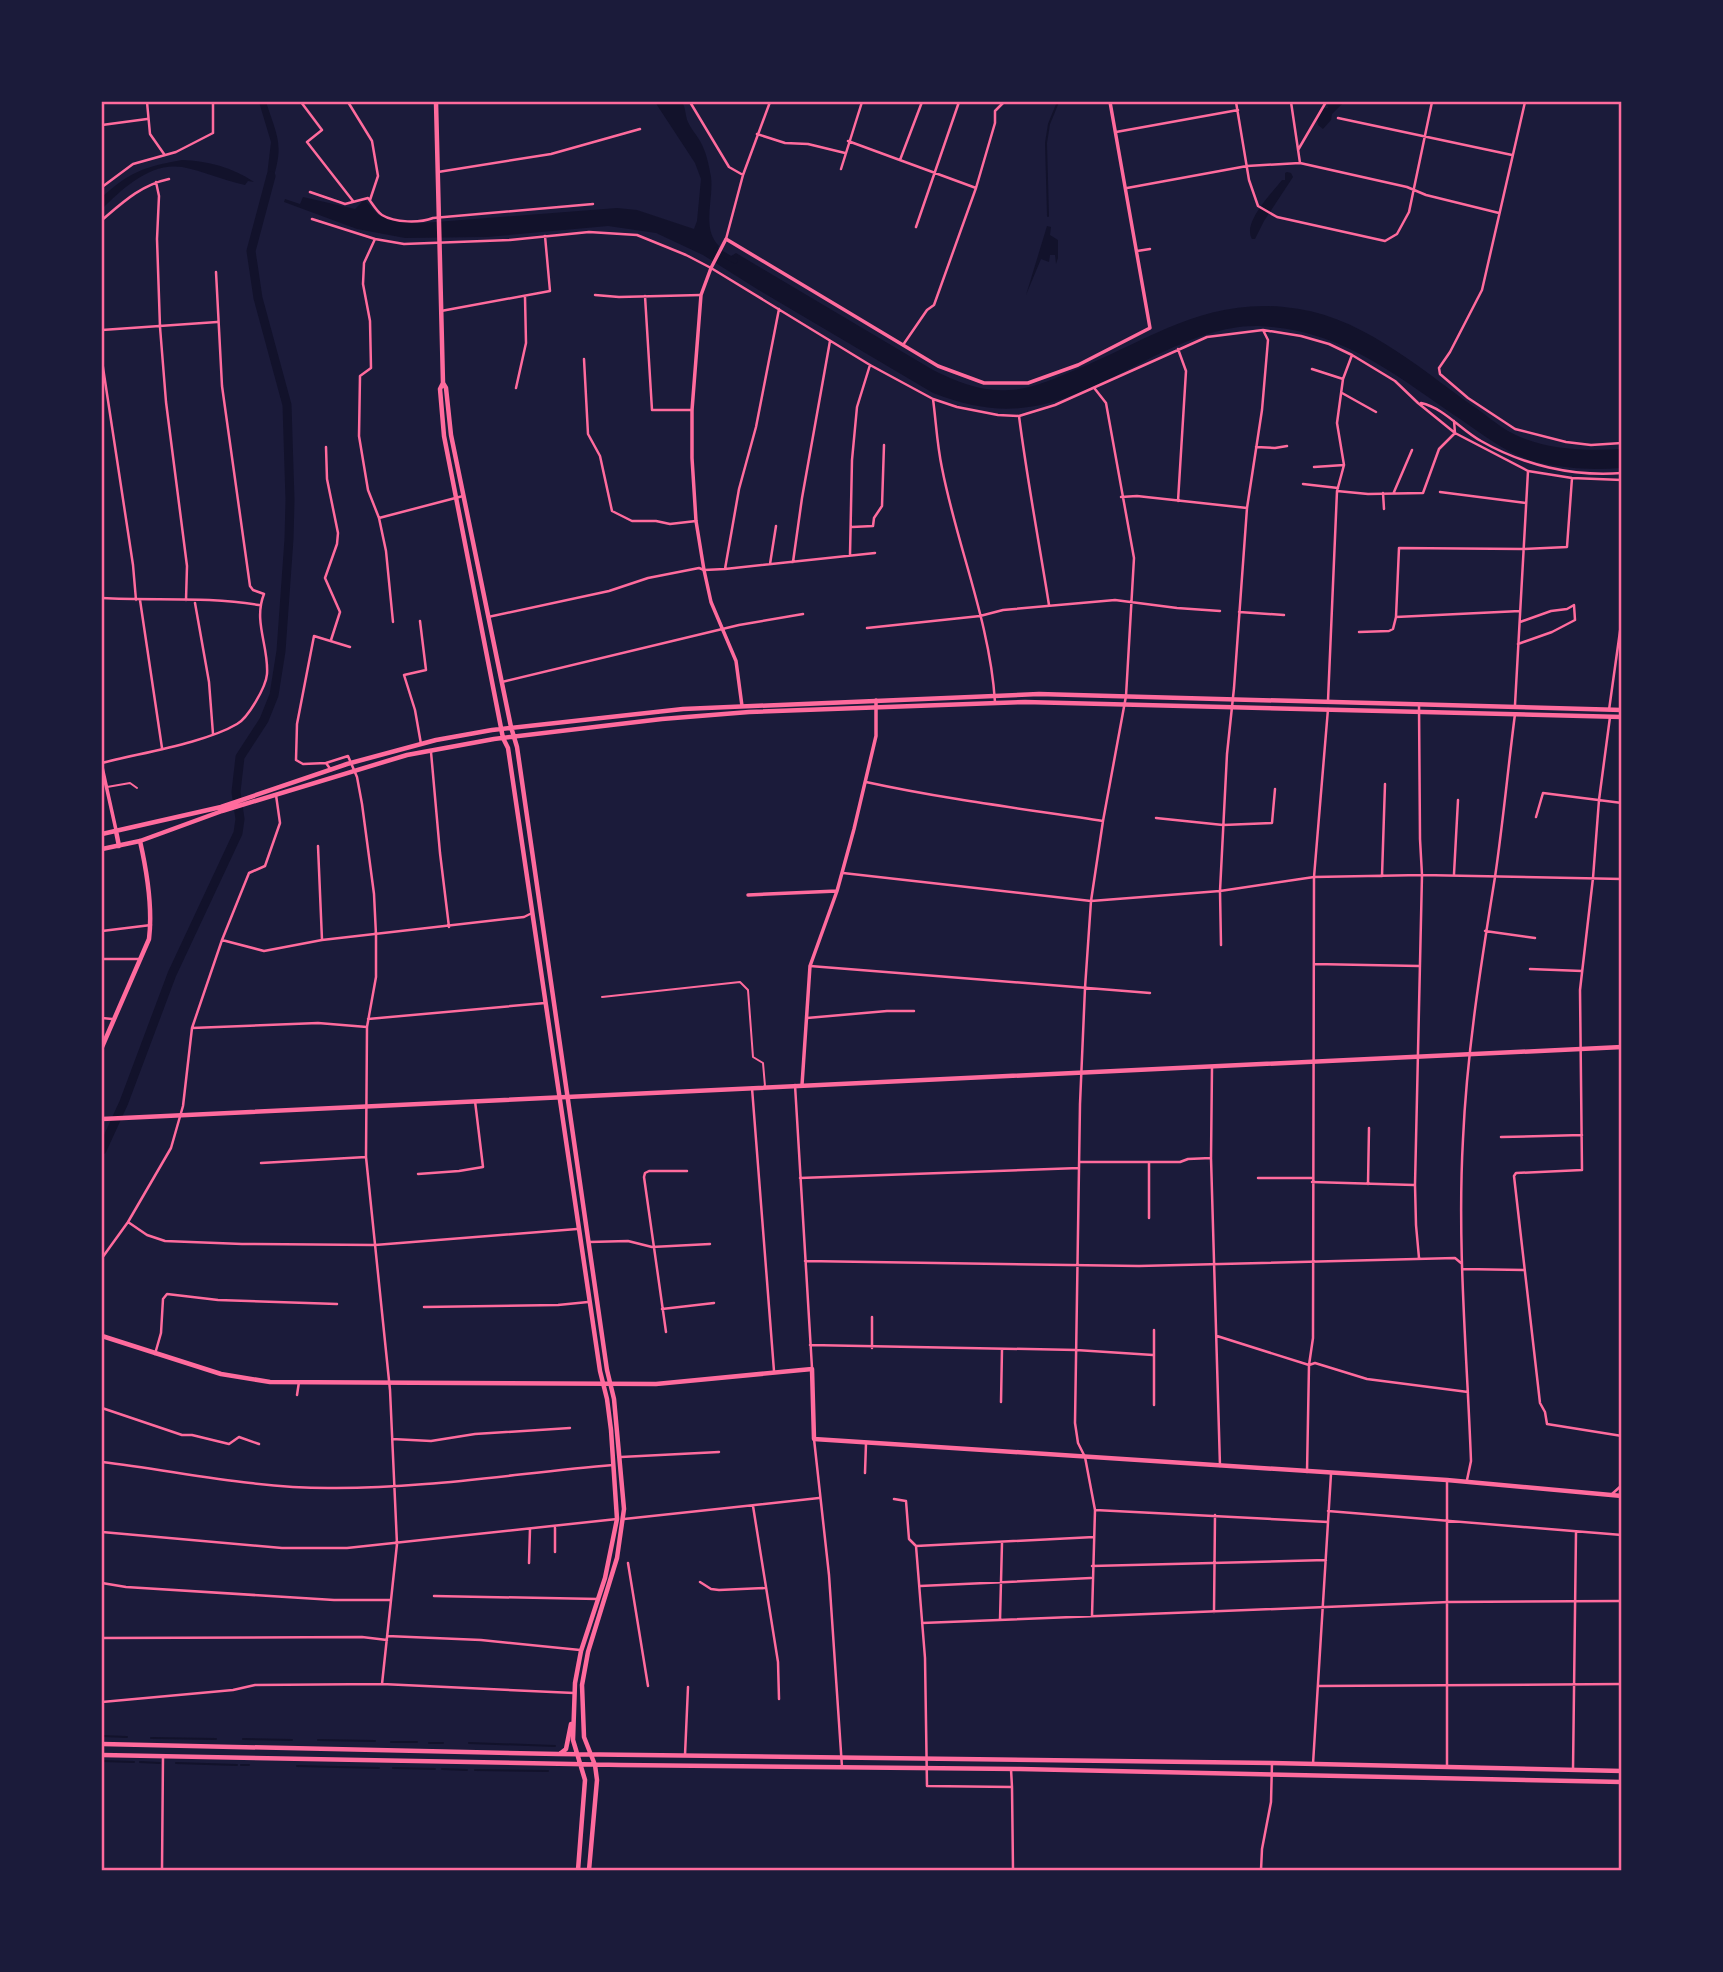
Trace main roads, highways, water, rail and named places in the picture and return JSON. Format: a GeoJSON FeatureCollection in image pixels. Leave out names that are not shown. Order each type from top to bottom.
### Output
{"type":"FeatureCollection","features":[{"type":"Feature","properties":{"kind":"main road"},"geometry":{"type":"LineString","coordinates":[[436,102],[443,383],[446,388],[460,497],[503,738],[508,748],[603,1385],[620,1519],[617,1558],[588,1652],[582,1685],[584,1737],[596,1765],[597,1780],[589,1871]]}},
{"type":"Feature","properties":{"kind":"main road"},"geometry":{"type":"LineString","coordinates":[[460,497],[510,727],[517,747],[611,1385],[624,1503],[611,1557],[581,1651],[574,1693],[573,1740],[585,1780],[578,1871]]}},
{"type":"Feature","properties":{"kind":"main road"},"geometry":{"type":"LineString","coordinates":[[252,800],[352,763],[421,744],[502,728],[741,705],[995,694],[1622,710]]}},
{"type":"Feature","properties":{"kind":"main road"},"geometry":{"type":"LineString","coordinates":[[102,834],[276,795],[354,770],[430,750],[513,736],[649,720],[742,713],[995,702],[1622,717]]}},
{"type":"Feature","properties":{"kind":"main road"},"geometry":{"type":"LineString","coordinates":[[102,849],[140,841],[221,809]]}},
{"type":"Feature","properties":{"kind":"main road"},"geometry":{"type":"LineString","coordinates":[[102,1047],[149,939],[151,925],[141,832],[135,827]]}},
{"type":"Feature","properties":{"kind":"main road"},"geometry":{"type":"LineString","coordinates":[[116,831],[119,846]]}},
{"type":"Feature","properties":{"kind":"main road"},"geometry":{"type":"LineString","coordinates":[[102,1119],[1622,1046]]}},
{"type":"Feature","properties":{"kind":"main road"},"geometry":{"type":"LineString","coordinates":[[102,1336],[221,1374],[244,1379],[299,1382],[611,1385],[707,1380],[812,1369],[814,1439],[1447,1480],[1622,1496]]}},
{"type":"Feature","properties":{"kind":"main road"},"geometry":{"type":"LineString","coordinates":[[558,1754],[566,1749],[573,1716]]}},
{"type":"Feature","properties":{"kind":"main road"},"geometry":{"type":"LineString","coordinates":[[102,1744],[1622,1771]]}},
{"type":"Feature","properties":{"kind":"main road"},"geometry":{"type":"LineString","coordinates":[[300,1748],[300,1759]]}},
{"type":"Feature","properties":{"kind":"main road"},"geometry":{"type":"LineString","coordinates":[[102,1755],[596,1765],[1011,1769],[1622,1782]]}},
{"type":"Feature","properties":{"kind":"main road"},"geometry":{"type":"LineString","coordinates":[[1180,1762],[1180,1773]]}},
{"type":"Feature","properties":{"kind":"main road"},"geometry":{"type":"LineString","coordinates":[[1348,1777],[1349,1765]]}},
{"type":"Feature","properties":{"kind":"main road"},"geometry":{"type":"LineString","coordinates":[[1368,1765],[1368,1777]]}},
{"type":"Feature","properties":{"kind":"main road"},"geometry":{"type":"LineString","coordinates":[[1447,1767],[1448,1779]]}},
{"type":"Feature","properties":{"kind":"main road"},"geometry":{"type":"LineString","coordinates":[[1573,1770],[1573,1781]]}},
{"type":"Feature","properties":{"kind":"waterway"},"geometry":{"type":"LineString","coordinates":[[1048,216],[1046,143],[1049,124],[1058,102]]}},
{"type":"Feature","properties":{"kind":"waterway"},"geometry":{"type":"LineString","coordinates":[[102,1150],[124,1102],[172,974],[238,833],[240,819],[236,792],[240,757],[264,720],[274,695],[281,651],[289,539],[287,405],[258,298],[251,251],[271,176]]}},
{"type":"Feature","properties":{"kind":"waterway"},"geometry":{"type":"LineString","coordinates":[[716,250],[735,261]]}},
{"type":"Feature","properties":{"kind":"waterway"},"geometry":{"type":"LineString","coordinates":[[102,1736],[127,1737]]}},
{"type":"Feature","properties":{"kind":"waterway"},"geometry":{"type":"LineString","coordinates":[[151,1738],[216,1739]]}},
{"type":"Feature","properties":{"kind":"waterway"},"geometry":{"type":"LineString","coordinates":[[243,1739],[292,1740]]}},
{"type":"Feature","properties":{"kind":"waterway"},"geometry":{"type":"LineString","coordinates":[[318,1740],[375,1741]]}},
{"type":"Feature","properties":{"kind":"waterway"},"geometry":{"type":"LineString","coordinates":[[391,1742],[417,1742]]}},
{"type":"Feature","properties":{"kind":"waterway"},"geometry":{"type":"LineString","coordinates":[[429,1743],[443,1743]]}},
{"type":"Feature","properties":{"kind":"waterway"},"geometry":{"type":"LineString","coordinates":[[469,1743],[555,1746]]}},
{"type":"Feature","properties":{"kind":"waterway"},"geometry":{"type":"LineString","coordinates":[[102,1761],[134,1762]]}},
{"type":"Feature","properties":{"kind":"waterway"},"geometry":{"type":"LineString","coordinates":[[140,1762],[160,1763]]}},
{"type":"Feature","properties":{"kind":"waterway"},"geometry":{"type":"LineString","coordinates":[[176,1763],[237,1765]]}},
{"type":"Feature","properties":{"kind":"waterway"},"geometry":{"type":"LineString","coordinates":[[241,1765],[249,1765]]}},
{"type":"Feature","properties":{"kind":"waterway"},"geometry":{"type":"LineString","coordinates":[[297,1766],[379,1768]]}},
{"type":"Feature","properties":{"kind":"waterway"},"geometry":{"type":"LineString","coordinates":[[393,1768],[435,1769]]}},
{"type":"Feature","properties":{"kind":"waterway"},"geometry":{"type":"LineString","coordinates":[[442,1769],[467,1770]]}},
{"type":"Feature","properties":{"kind":"waterway"},"geometry":{"type":"LineString","coordinates":[[475,1770],[548,1771]]}}]}
